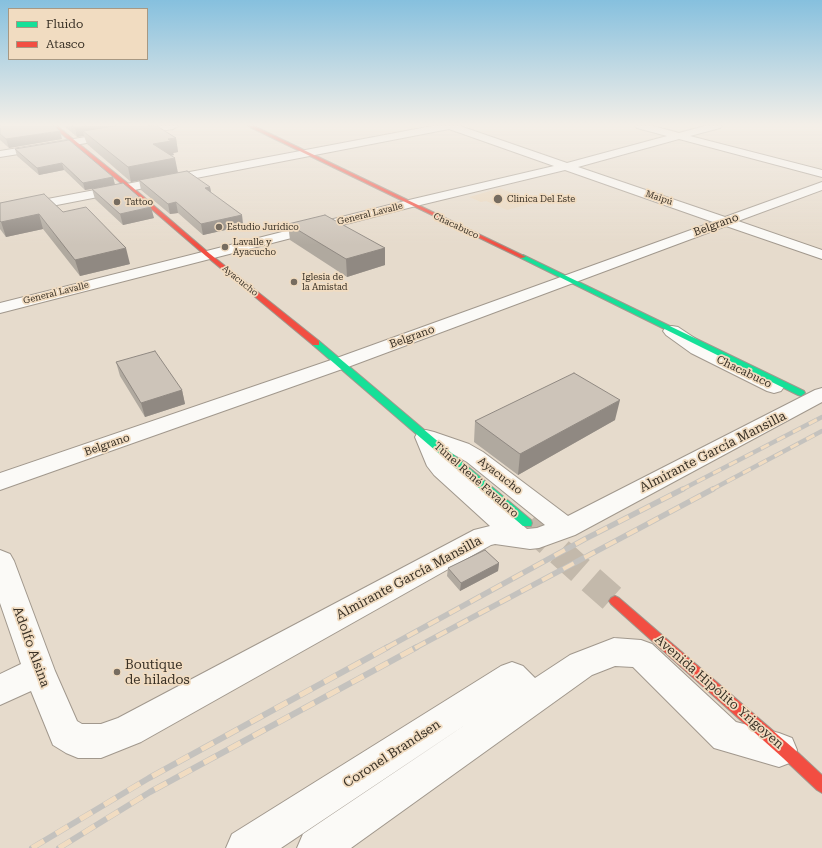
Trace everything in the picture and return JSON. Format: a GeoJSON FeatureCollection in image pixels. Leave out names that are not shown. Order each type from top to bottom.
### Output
{"type":"FeatureCollection","features":[{"type":"Feature","properties":{"kind":"street","name":"Ayacucho"},"geometry":{"type":"LineString","coordinates":[[103,166],[208,255],[341,363],[426,437],[461,449],[475,457],[566,528]]}},
{"type":"Feature","properties":{"kind":"street"},"geometry":{"type":"LineString","coordinates":[[0,212],[241,166]]}},
{"type":"Feature","properties":{"kind":"street","name":"Chacabuco"},"geometry":{"type":"LineString","coordinates":[[331,166],[663,325],[698,349],[810,397]]}},
{"type":"Feature","properties":{"kind":"street","name":"General Lavalle"},"geometry":{"type":"LineString","coordinates":[[0,308],[409,204],[567,166]]}},
{"type":"Feature","properties":{"kind":"street","name":"Maipú"},"geometry":{"type":"LineString","coordinates":[[567,166],[822,255]]}},
{"type":"Feature","properties":{"kind":"street"},"geometry":{"type":"LineString","coordinates":[[790,166],[822,174]]}},
{"type":"Feature","properties":{"kind":"street","name":"Belgrano"},"geometry":{"type":"LineString","coordinates":[[0,482],[341,363],[822,186]]}},
{"type":"Feature","properties":{"kind":"street","name":"Almirante García Mansilla"},"geometry":{"type":"LineString","coordinates":[[65,733],[78,741],[101,741],[129,730],[483,537],[523,530],[530,539],[539,538],[566,528],[810,397]]}},
{"type":"Feature","properties":{"kind":"street","name":"Ayacucho"},"geometry":{"type":"LineString","coordinates":[[426,437],[435,461],[442,469],[523,530]]}},
{"type":"Feature","properties":{"kind":"street","name":"Adolfo Alsina"},"geometry":{"type":"LineString","coordinates":[[0,561],[39,671],[65,733]]}},
{"type":"Feature","properties":{"kind":"street","name":"Avenida Hipólito Yrigoyen"},"geometry":{"type":"LineString","coordinates":[[615,601],[788,753],[822,785]]}},
{"type":"Feature","properties":{"kind":"street"},"geometry":{"type":"LineString","coordinates":[[317,848],[581,665],[614,652],[641,654],[726,736],[788,753]]}},
{"type":"Feature","properties":{"kind":"street"},"geometry":{"type":"LineString","coordinates":[[0,690],[39,671]]}},
{"type":"Feature","properties":{"kind":"street","name":"Coronel Brandsen"},"geometry":{"type":"LineString","coordinates":[[246,848],[512,676],[532,699]]}},
{"type":"Feature","properties":{"kind":"shaded area","name":"Clinica Del Este"},"geometry":{"type":"Polygon","coordinates":[[[500,188],[517,195],[513,197],[530,204],[507,210],[486,201],[481,202],[469,197],[500,188]]]}},
{"type":"Feature","properties":{"kind":"building"},"geometry":{"type":"Polygon","coordinates":[[[34,166],[49,166],[37,168],[34,166]]]}},
{"type":"Feature","properties":{"kind":"building"},"geometry":{"type":"Polygon","coordinates":[[[65,166],[99,166],[113,177],[83,183],[65,166]]]}},
{"type":"Feature","properties":{"kind":"building"},"geometry":{"type":"Polygon","coordinates":[[[187,171],[210,187],[205,188],[242,215],[201,224],[176,202],[168,204],[139,180],[187,171]]]}},
{"type":"Feature","properties":{"kind":"building"},"geometry":{"type":"Polygon","coordinates":[[[123,183],[151,207],[120,214],[92,189],[123,183]]]}},
{"type":"Feature","properties":{"kind":"building"},"geometry":{"type":"Polygon","coordinates":[[[44,194],[63,212],[86,207],[126,248],[75,260],[39,214],[0,221],[0,203],[44,194]]]}},
{"type":"Feature","properties":{"kind":"building"},"geometry":{"type":"Polygon","coordinates":[[[325,215],[385,248],[346,259],[288,224],[325,215]]]}},
{"type":"Feature","properties":{"kind":"building"},"geometry":{"type":"Polygon","coordinates":[[[155,351],[182,390],[141,403],[116,362],[155,351]]]}},
{"type":"Feature","properties":{"kind":"building"},"geometry":{"type":"Polygon","coordinates":[[[574,373],[620,400],[520,454],[475,421],[574,373]]]}},
{"type":"Feature","properties":{"kind":"building"},"geometry":{"type":"Polygon","coordinates":[[[485,550],[499,563],[461,583],[448,568],[485,550]]]}},
{"type":"Feature","properties":{"kind":"tunnel"},"geometry":{"type":"LineString","coordinates":[[528,524],[615,601]]}},
{"type":"Feature","properties":{"kind":"railway"},"geometry":{"type":"LineString","coordinates":[[681,490],[822,417]]}},
{"type":"Feature","properties":{"kind":"railway"},"geometry":{"type":"LineString","coordinates":[[711,490],[822,431]]}},
{"type":"Feature","properties":{"kind":"railway"},"geometry":{"type":"LineString","coordinates":[[386,648],[585,539],[683,489]]}},
{"type":"Feature","properties":{"kind":"railway"},"geometry":{"type":"LineString","coordinates":[[415,648],[713,489]]}},
{"type":"Feature","properties":{"kind":"railway"},"geometry":{"type":"LineString","coordinates":[[32,848],[149,778],[388,647]]}},
{"type":"Feature","properties":{"kind":"railway"},"geometry":{"type":"LineString","coordinates":[[59,848],[150,792],[417,647]]}},
{"type":"Feature","properties":{"kind":"traffic: fast"},"geometry":{"type":"LineString","coordinates":[[523,257],[801,393]]}},
{"type":"Feature","properties":{"kind":"traffic: fast"},"geometry":{"type":"LineString","coordinates":[[316,343],[527,523]]}},
{"type":"Feature","properties":{"kind":"traffic: jam"},"geometry":{"type":"LineString","coordinates":[[103,166],[208,255],[316,343]]}},
{"type":"Feature","properties":{"kind":"traffic: jam"},"geometry":{"type":"LineString","coordinates":[[332,166],[523,257]]}},
{"type":"Feature","properties":{"kind":"traffic: jam"},"geometry":{"type":"LineString","coordinates":[[615,601],[788,753],[822,785]]}},
{"type":"Feature","properties":{"kind":"place","name":"Clinica Del Este"},"geometry":{"type":"Point","coordinates":[498,199]}},
{"type":"Feature","properties":{"kind":"place","name":"Tattoo"},"geometry":{"type":"Point","coordinates":[117,202]}},
{"type":"Feature","properties":{"kind":"place","name":"Estudio Jurídico"},"geometry":{"type":"Point","coordinates":[219,227]}},
{"type":"Feature","properties":{"kind":"place","name":"Lavalle y Ayacucho"},"geometry":{"type":"Point","coordinates":[225,247]}},
{"type":"Feature","properties":{"kind":"place","name":"Iglesia de la Amistad"},"geometry":{"type":"Point","coordinates":[294,282]}},
{"type":"Feature","properties":{"kind":"place","name":"Boutique de hilados"},"geometry":{"type":"Point","coordinates":[117,672]}}]}
